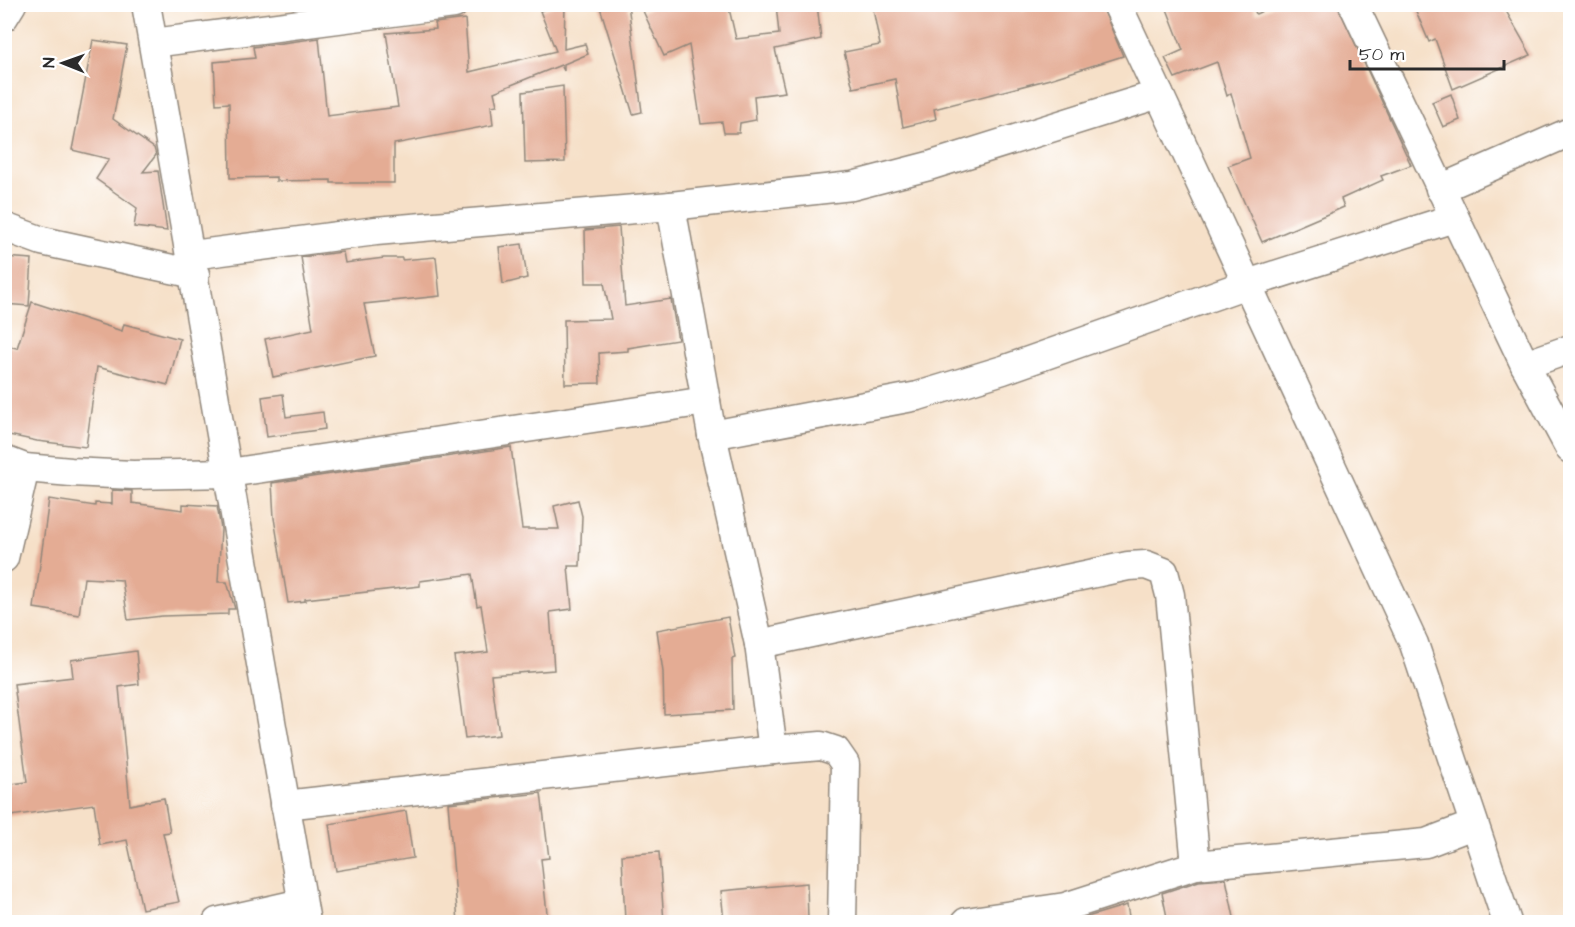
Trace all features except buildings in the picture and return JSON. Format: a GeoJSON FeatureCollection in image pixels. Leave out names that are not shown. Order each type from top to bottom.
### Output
{"type":"FeatureCollection","features":[{"type":"Feature","properties":{"kind":"street"},"geometry":{"type":"LineString","coordinates":[[4,17],[12,4]]}},
{"type":"Feature","properties":{"kind":"street"},"geometry":{"type":"LineString","coordinates":[[146,4],[304,913],[216,922]]}},
{"type":"Feature","properties":{"kind":"street"},"geometry":{"type":"LineString","coordinates":[[153,43],[372,10],[454,4]]}},
{"type":"Feature","properties":{"kind":"street"},"geometry":{"type":"LineString","coordinates":[[1117,4],[1413,644],[1507,922]]}},
{"type":"Feature","properties":{"kind":"street"},"geometry":{"type":"LineString","coordinates":[[1353,4],[1525,366],[1570,449]]}},
{"type":"Feature","properties":{"kind":"street"},"geometry":{"type":"LineString","coordinates":[[4,227],[42,242],[193,265],[376,231],[671,206],[852,186],[929,166],[1159,94]]}},
{"type":"Feature","properties":{"kind":"street"},"geometry":{"type":"LineString","coordinates":[[1440,189],[1570,132]]}},
{"type":"Feature","properties":{"kind":"street"},"geometry":{"type":"LineString","coordinates":[[671,206],[712,435],[759,644],[773,750]]}},
{"type":"Feature","properties":{"kind":"street"},"geometry":{"type":"LineString","coordinates":[[712,435],[918,396],[1003,370],[1246,284],[1454,218]]}},
{"type":"Feature","properties":{"kind":"street"},"geometry":{"type":"LineString","coordinates":[[1525,366],[1570,349]]}},
{"type":"Feature","properties":{"kind":"street"},"geometry":{"type":"LineString","coordinates":[[4,558],[15,464],[133,475],[229,473],[706,401]]}},
{"type":"Feature","properties":{"kind":"street"},"geometry":{"type":"LineString","coordinates":[[759,644],[1128,566],[1146,565],[1164,572],[1170,595],[1196,865]]}},
{"type":"Feature","properties":{"kind":"street"},"geometry":{"type":"LineString","coordinates":[[285,805],[821,746],[836,751],[845,764],[842,922]]}},
{"type":"Feature","properties":{"kind":"street"},"geometry":{"type":"LineString","coordinates":[[966,922],[1065,907],[1196,865],[1426,843],[1473,825]]}}]}
